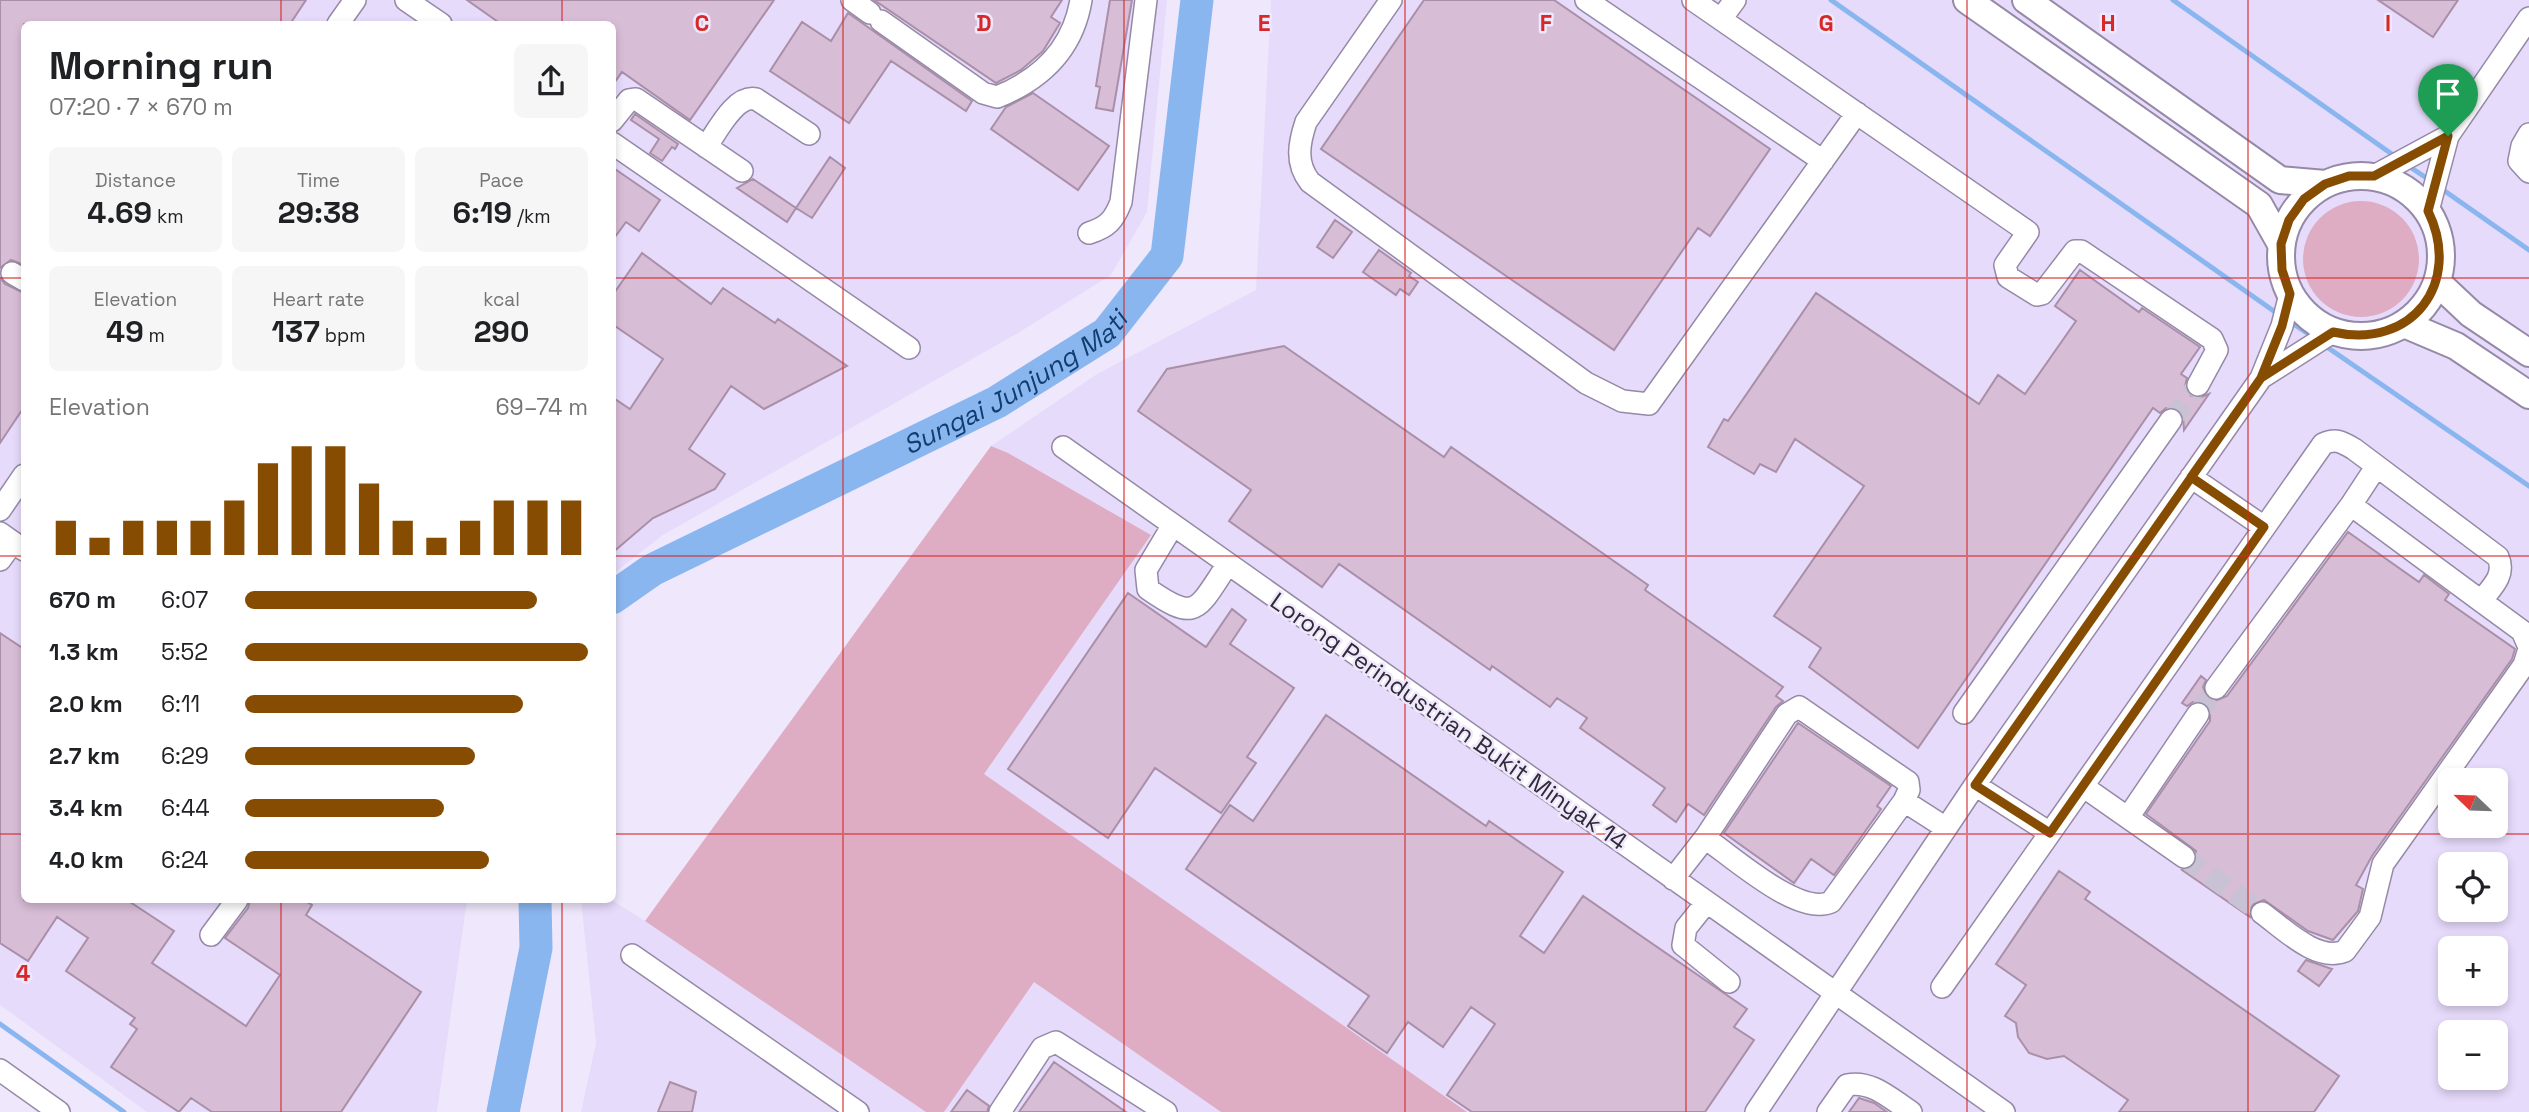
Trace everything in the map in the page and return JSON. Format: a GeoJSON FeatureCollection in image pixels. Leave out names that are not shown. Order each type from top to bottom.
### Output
{"type":"FeatureCollection","features":[{"type":"Feature","properties":{"kind":"main road"},"geometry":{"type":"LineString","coordinates":[[1967,0],[2259,205],[2281,244]]}},
{"type":"Feature","properties":{"kind":"main road"},"geometry":{"type":"LineString","coordinates":[[2025,0],[2280,180],[2325,184]]}},
{"type":"Feature","properties":{"kind":"main road"},"geometry":{"type":"LineString","coordinates":[[2393,166],[2396,183],[2415,196],[2433,193],[2441,256],[2437,282],[2424,306],[2404,324],[2379,335],[2324,339],[2301,310],[2286,310],[2281,244],[2289,220],[2304,199],[2325,184],[2393,166]]}},
{"type":"Feature","properties":{"kind":"main road"},"geometry":{"type":"LineString","coordinates":[[2437,282],[2471,314],[2529,353]]}},
{"type":"Feature","properties":{"kind":"main road"},"geometry":{"type":"LineString","coordinates":[[2404,324],[2456,346],[2529,395]]}},
{"type":"Feature","properties":{"kind":"street"},"geometry":{"type":"LineString","coordinates":[[340,21],[355,0]]}},
{"type":"Feature","properties":{"kind":"street"},"geometry":{"type":"LineString","coordinates":[[406,0],[437,21]]}},
{"type":"Feature","properties":{"kind":"street"},"geometry":{"type":"LineString","coordinates":[[852,0],[983,93],[997,97],[1045,70],[1064,49],[1075,26],[1081,0]]}},
{"type":"Feature","properties":{"kind":"street"},"geometry":{"type":"LineString","coordinates":[[1089,233],[1107,227],[1116,216],[1121,202],[1146,0]]}},
{"type":"Feature","properties":{"kind":"street"},"geometry":{"type":"LineString","coordinates":[[1391,0],[1307,122],[1300,140],[1301,171],[1310,182],[1586,383],[1622,401],[1649,404],[1857,113]]}},
{"type":"Feature","properties":{"kind":"street"},"geometry":{"type":"LineString","coordinates":[[1586,0],[1823,161]]}},
{"type":"Feature","properties":{"kind":"street"},"geometry":{"type":"LineString","coordinates":[[1693,0],[2028,232],[2006,265],[2008,277],[2037,295],[2042,294],[2075,251],[2088,253],[2212,340],[2217,350],[2198,386]]}},
{"type":"Feature","properties":{"kind":"street"},"geometry":{"type":"LineString","coordinates":[[1721,19],[1735,0]]}},
{"type":"Feature","properties":{"kind":"street"},"geometry":{"type":"LineString","coordinates":[[2433,193],[2448,136],[2529,19]]}},
{"type":"Feature","properties":{"kind":"street"},"geometry":{"type":"LineString","coordinates":[[706,147],[737,104],[748,98],[756,99],[809,134]]}},
{"type":"Feature","properties":{"kind":"street"},"geometry":{"type":"LineString","coordinates":[[616,116],[629,100],[636,99],[742,171]]}},
{"type":"Feature","properties":{"kind":"street"},"geometry":{"type":"LineString","coordinates":[[2529,134],[2522,145],[2519,161],[2529,172]]}},
{"type":"Feature","properties":{"kind":"street"},"geometry":{"type":"LineString","coordinates":[[2393,166],[2448,136]]}},
{"type":"Feature","properties":{"kind":"street"},"geometry":{"type":"LineString","coordinates":[[616,146],[909,348]]}},
{"type":"Feature","properties":{"kind":"street"},"geometry":{"type":"LineString","coordinates":[[1756,1112],[1975,785],[2261,378],[2286,310]]}},
{"type":"Feature","properties":{"kind":"street"},"geometry":{"type":"LineString","coordinates":[[2261,378],[2324,339]]}},
{"type":"Feature","properties":{"kind":"street"},"geometry":{"type":"LineString","coordinates":[[1964,713],[2171,421]]}},
{"type":"Feature","properties":{"kind":"street"},"geometry":{"type":"LineString","coordinates":[[1942,986],[2323,444],[2332,440],[2341,441],[2498,557],[2502,566],[2501,576],[2481,601]]}},
{"type":"Feature","properties":{"kind":"street","name":"Lorong Perindustrian Bukit Minyak 14"},"geometry":{"type":"LineString","coordinates":[[1063,447],[2004,1112]]}},
{"type":"Feature","properties":{"kind":"street"},"geometry":{"type":"LineString","coordinates":[[2216,688],[2376,467]]}},
{"type":"Feature","properties":{"kind":"street"},"geometry":{"type":"LineString","coordinates":[[2191,477],[2264,527]]}},
{"type":"Feature","properties":{"kind":"street"},"geometry":{"type":"LineString","coordinates":[[0,510],[21,479]]}},
{"type":"Feature","properties":{"kind":"street"},"geometry":{"type":"LineString","coordinates":[[2262,913],[2320,951],[2330,954],[2345,951],[2370,917],[2383,864],[2524,665],[2529,648],[2522,631],[2351,505]]}},
{"type":"Feature","properties":{"kind":"street"},"geometry":{"type":"LineString","coordinates":[[1173,525],[1146,570],[1148,589],[1175,608],[1187,610],[1203,601],[1227,564]]}},
{"type":"Feature","properties":{"kind":"street"},"geometry":{"type":"LineString","coordinates":[[0,560],[12,542]]}},
{"type":"Feature","properties":{"kind":"street"},"geometry":{"type":"LineString","coordinates":[[1673,879],[1705,838],[1787,714],[1799,707],[1908,782],[1909,790],[1904,801],[1831,902],[1822,906],[1791,898],[1705,838]]}},
{"type":"Feature","properties":{"kind":"street"},"geometry":{"type":"LineString","coordinates":[[2129,816],[2199,714]]}},
{"type":"Feature","properties":{"kind":"street"},"geometry":{"type":"LineString","coordinates":[[1975,785],[2050,833]]}},
{"type":"Feature","properties":{"kind":"street"},"geometry":{"type":"LineString","coordinates":[[2084,786],[2184,857]]}},
{"type":"Feature","properties":{"kind":"street"},"geometry":{"type":"LineString","coordinates":[[1904,801],[1946,828]]}},
{"type":"Feature","properties":{"kind":"street"},"geometry":{"type":"LineString","coordinates":[[211,934],[235,903]]}},
{"type":"Feature","properties":{"kind":"street"},"geometry":{"type":"LineString","coordinates":[[1706,903],[1686,928],[1683,945],[1729,982]]}},
{"type":"Feature","properties":{"kind":"street"},"geometry":{"type":"LineString","coordinates":[[632,955],[858,1112]]}},
{"type":"Feature","properties":{"kind":"street"},"geometry":{"type":"LineString","coordinates":[[1000,1112],[1042,1048],[1056,1042],[1166,1112]]}},
{"type":"Feature","properties":{"kind":"street"},"geometry":{"type":"LineString","coordinates":[[0,1070],[58,1112]]}},
{"type":"Feature","properties":{"kind":"street"},"geometry":{"type":"LineString","coordinates":[[1828,1112],[1847,1085],[1857,1083],[1867,1084],[1911,1112]]}},
{"type":"Feature","properties":{"kind":"shaded area"},"geometry":{"type":"Polygon","coordinates":[[[0,0],[1167,0],[1147,212],[1111,275],[1018,333],[663,535],[616,572],[616,21],[21,21],[21,903],[467,903],[437,1112],[147,1112],[0,1005],[0,0]]]}},
{"type":"Feature","properties":{"kind":"shaded area"},"geometry":{"type":"Polygon","coordinates":[[[1271,0],[2529,0],[2529,1112],[581,1112],[596,1043],[581,903],[616,903],[645,921],[991,446],[1097,374],[1256,290],[1271,0]]]}},
{"type":"Feature","properties":{"kind":"shaded area"},"geometry":{"type":"Polygon","coordinates":[[[2361,201],[2383,206],[2402,218],[2414,237],[2419,259],[2414,281],[2402,300],[2383,312],[2361,317],[2339,312],[2320,300],[2308,281],[2303,259],[2308,237],[2320,218],[2339,206],[2361,201]]]}},
{"type":"Feature","properties":{"kind":"shaded area"},"geometry":{"type":"Polygon","coordinates":[[[991,446],[1008,453],[1151,535],[984,774],[1467,1112],[1221,1112],[1034,982],[944,1112],[926,1112],[645,921],[991,446]]]}},
{"type":"Feature","properties":{"kind":"building"},"geometry":{"type":"Polygon","coordinates":[[[0,0],[306,0],[292,21],[21,21],[21,264],[11,260],[0,268],[0,0]]]}},
{"type":"Feature","properties":{"kind":"building"},"geometry":{"type":"Polygon","coordinates":[[[467,0],[774,0],[690,120],[622,72],[616,80],[616,21],[497,21],[467,0]]]}},
{"type":"Feature","properties":{"kind":"building"},"geometry":{"type":"Polygon","coordinates":[[[874,0],[1062,0],[1051,17],[1060,23],[1043,51],[1021,70],[996,83],[874,0]]]}},
{"type":"Feature","properties":{"kind":"building"},"geometry":{"type":"Polygon","coordinates":[[[1110,0],[1132,0],[1113,111],[1096,108],[1100,87],[1096,86],[1110,0]]]}},
{"type":"Feature","properties":{"kind":"building"},"geometry":{"type":"Polygon","coordinates":[[[1424,0],[1554,0],[1770,149],[1710,236],[1698,228],[1614,350],[1321,149],[1424,0]]]}},
{"type":"Feature","properties":{"kind":"building"},"geometry":{"type":"Polygon","coordinates":[[[2378,0],[2458,0],[2433,37],[2378,0]]]}},
{"type":"Feature","properties":{"kind":"building"},"geometry":{"type":"Polygon","coordinates":[[[848,13],[972,101],[966,111],[891,61],[849,123],[770,71],[802,22],[831,41],[848,13]]]}},
{"type":"Feature","properties":{"kind":"building"},"geometry":{"type":"Polygon","coordinates":[[[1033,93],[1109,146],[1078,190],[991,129],[1006,107],[1033,93]]]}},
{"type":"Feature","properties":{"kind":"building"},"geometry":{"type":"Polygon","coordinates":[[[635,114],[678,144],[675,149],[672,147],[662,161],[650,153],[659,139],[631,120],[635,114]]]}},
{"type":"Feature","properties":{"kind":"building"},"geometry":{"type":"Polygon","coordinates":[[[830,157],[845,168],[812,218],[796,208],[830,157]]]}},
{"type":"Feature","properties":{"kind":"building"},"geometry":{"type":"Polygon","coordinates":[[[616,170],[660,200],[639,231],[626,222],[616,236],[616,170]]]}},
{"type":"Feature","properties":{"kind":"building"},"geometry":{"type":"Polygon","coordinates":[[[753,179],[796,208],[787,222],[737,188],[753,179]]]}},
{"type":"Feature","properties":{"kind":"building"},"geometry":{"type":"Polygon","coordinates":[[[1335,220],[1352,232],[1333,258],[1317,247],[1335,220]]]}},
{"type":"Feature","properties":{"kind":"building"},"geometry":{"type":"Polygon","coordinates":[[[1379,250],[1411,273],[1409,276],[1418,282],[1409,295],[1400,289],[1396,295],[1363,272],[1379,250]]]}},
{"type":"Feature","properties":{"kind":"building"},"geometry":{"type":"Polygon","coordinates":[[[642,253],[711,304],[723,288],[775,323],[778,319],[847,366],[764,409],[731,386],[689,449],[725,474],[715,489],[653,518],[616,550],[616,400],[630,409],[663,359],[616,327],[616,290],[642,253]]]}},
{"type":"Feature","properties":{"kind":"building"},"geometry":{"type":"Polygon","coordinates":[[[2080,270],[2139,312],[2142,308],[2200,347],[2181,374],[2187,378],[2185,386],[2191,396],[2199,398],[2209,394],[2184,430],[2183,415],[2179,410],[2166,408],[2160,413],[2153,408],[1918,748],[1809,667],[1821,648],[1774,616],[1864,486],[1795,439],[1776,472],[1760,464],[1754,474],[1708,447],[1724,419],[1728,421],[1816,293],[1979,404],[1998,375],[2025,394],[2076,321],[2055,306],[2080,270]]]}},
{"type":"Feature","properties":{"kind":"building"},"geometry":{"type":"Polygon","coordinates":[[[0,278],[5,284],[21,292],[21,412],[0,443],[0,278]]]}},
{"type":"Feature","properties":{"kind":"building"},"geometry":{"type":"Polygon","coordinates":[[[1284,346],[1444,457],[1451,447],[1648,585],[1645,590],[1783,687],[1776,696],[1783,701],[1776,707],[1704,815],[1688,804],[1676,822],[1653,805],[1665,788],[1580,728],[1587,718],[1557,698],[1550,707],[1492,666],[1490,670],[1339,564],[1322,587],[1229,521],[1251,490],[1138,411],[1167,369],[1284,346]]]}},
{"type":"Feature","properties":{"kind":"building"},"geometry":{"type":"Polygon","coordinates":[[[2348,532],[2419,582],[2424,575],[2449,594],[2445,600],[2515,649],[2512,659],[2372,856],[2356,885],[2363,889],[2358,911],[2333,940],[2308,931],[2264,900],[2252,905],[2250,917],[2182,870],[2195,864],[2196,851],[2146,814],[2210,721],[2210,709],[2205,703],[2193,702],[2187,706],[2182,703],[2201,676],[2206,680],[2203,687],[2208,698],[2215,701],[2227,696],[2348,532]]]}},
{"type":"Feature","properties":{"kind":"building"},"geometry":{"type":"Polygon","coordinates":[[[1128,593],[1206,647],[1232,609],[1246,620],[1230,644],[1294,688],[1247,757],[1256,763],[1221,813],[1155,768],[1108,838],[1008,769],[1128,593]]]}},
{"type":"Feature","properties":{"kind":"building"},"geometry":{"type":"Polygon","coordinates":[[[0,633],[21,647],[21,903],[132,903],[174,931],[152,963],[246,1026],[280,975],[225,938],[249,903],[309,903],[312,905],[306,915],[421,992],[341,1112],[212,1112],[191,1098],[179,1112],[111,1067],[137,1029],[130,1024],[135,1018],[66,971],[88,938],[57,917],[28,961],[0,943],[0,633]]]}},
{"type":"Feature","properties":{"kind":"building"},"geometry":{"type":"Polygon","coordinates":[[[1326,715],[1486,826],[1489,821],[1563,872],[1520,936],[1544,953],[1583,896],[1747,1009],[1734,1027],[1754,1040],[1705,1112],[1472,1112],[1447,1095],[1495,1024],[1471,1007],[1443,1047],[1408,1022],[1387,1053],[1348,1026],[1369,996],[1186,869],[1230,805],[1253,821],[1326,715]]]}},
{"type":"Feature","properties":{"kind":"building"},"geometry":{"type":"Polygon","coordinates":[[[1798,723],[1891,786],[1877,806],[1881,809],[1834,875],[1811,859],[1794,883],[1724,833],[1798,723]]]}},
{"type":"Feature","properties":{"kind":"building"},"geometry":{"type":"Polygon","coordinates":[[[2059,871],[2090,892],[2085,899],[2339,1076],[2314,1112],[2119,1112],[2128,1100],[2064,1056],[2047,1059],[2029,1053],[2018,1037],[2016,1023],[2005,1016],[2026,985],[1996,964],[2059,871]]]}},
{"type":"Feature","properties":{"kind":"building"},"geometry":{"type":"Polygon","coordinates":[[[2306,960],[2332,969],[2319,986],[2298,971],[2306,960]]]}},
{"type":"Feature","properties":{"kind":"building"},"geometry":{"type":"Polygon","coordinates":[[[1054,1062],[1126,1112],[1019,1112],[1054,1062]]]}},
{"type":"Feature","properties":{"kind":"building"},"geometry":{"type":"Polygon","coordinates":[[[670,1082],[696,1092],[692,1112],[658,1112],[670,1082]]]}},
{"type":"Feature","properties":{"kind":"building"},"geometry":{"type":"Polygon","coordinates":[[[967,1090],[989,1106],[987,1112],[951,1112],[967,1090]]]}},
{"type":"Feature","properties":{"kind":"building"},"geometry":{"type":"Polygon","coordinates":[[[1859,1098],[1874,1103],[1887,1112],[1849,1112],[1859,1098]]]}},
{"type":"Feature","properties":{"kind":"waterway","name":"Sungai Junjung Mati"},"geometry":{"type":"LineString","coordinates":[[616,595],[652,570],[997,402],[1107,333],[1167,256],[1197,0]]}},
{"type":"Feature","properties":{"kind":"waterway"},"geometry":{"type":"LineString","coordinates":[[1831,0],[2278,314]]}},
{"type":"Feature","properties":{"kind":"waterway"},"geometry":{"type":"LineString","coordinates":[[2173,0],[2396,157]]}},
{"type":"Feature","properties":{"kind":"waterway"},"geometry":{"type":"LineString","coordinates":[[2407,165],[2431,181]]}},
{"type":"Feature","properties":{"kind":"waterway"},"geometry":{"type":"LineString","coordinates":[[2439,187],[2529,250]]}},
{"type":"Feature","properties":{"kind":"waterway"},"geometry":{"type":"LineString","coordinates":[[2289,321],[2313,337]]}},
{"type":"Feature","properties":{"kind":"waterway"},"geometry":{"type":"LineString","coordinates":[[2324,345],[2529,486]]}},
{"type":"Feature","properties":{"kind":"waterway","name":"Sungai Junjung Mati"},"geometry":{"type":"LineString","coordinates":[[503,1112],[536,948],[535,903]]}},
{"type":"Feature","properties":{"kind":"waterway"},"geometry":{"type":"LineString","coordinates":[[0,1024],[124,1112]]}},
{"type":"Feature","properties":{"kind":"tunnel"},"geometry":{"type":"LineString","coordinates":[[2171,420],[2198,385]]}},
{"type":"Feature","properties":{"kind":"tunnel"},"geometry":{"type":"LineString","coordinates":[[2198,714],[2216,688]]}},
{"type":"Feature","properties":{"kind":"tunnel"},"geometry":{"type":"LineString","coordinates":[[2184,857],[2262,913]]}},
{"type":"Feature","properties":{"kind":"route"},"geometry":{"type":"LineString","coordinates":[[2448,136],[2374,176],[2349,176],[2325,184],[2304,199],[2289,220],[2281,244],[2282,270],[2290,294],[2282,326],[2261,378],[2191,477],[1975,785],[2050,833],[2264,527],[2191,477],[2226,428],[2261,378],[2314,347],[2333,332],[2353,337],[2379,335],[2404,324],[2424,306],[2437,282],[2441,256],[2437,229],[2428,211],[2448,136]]}}]}
